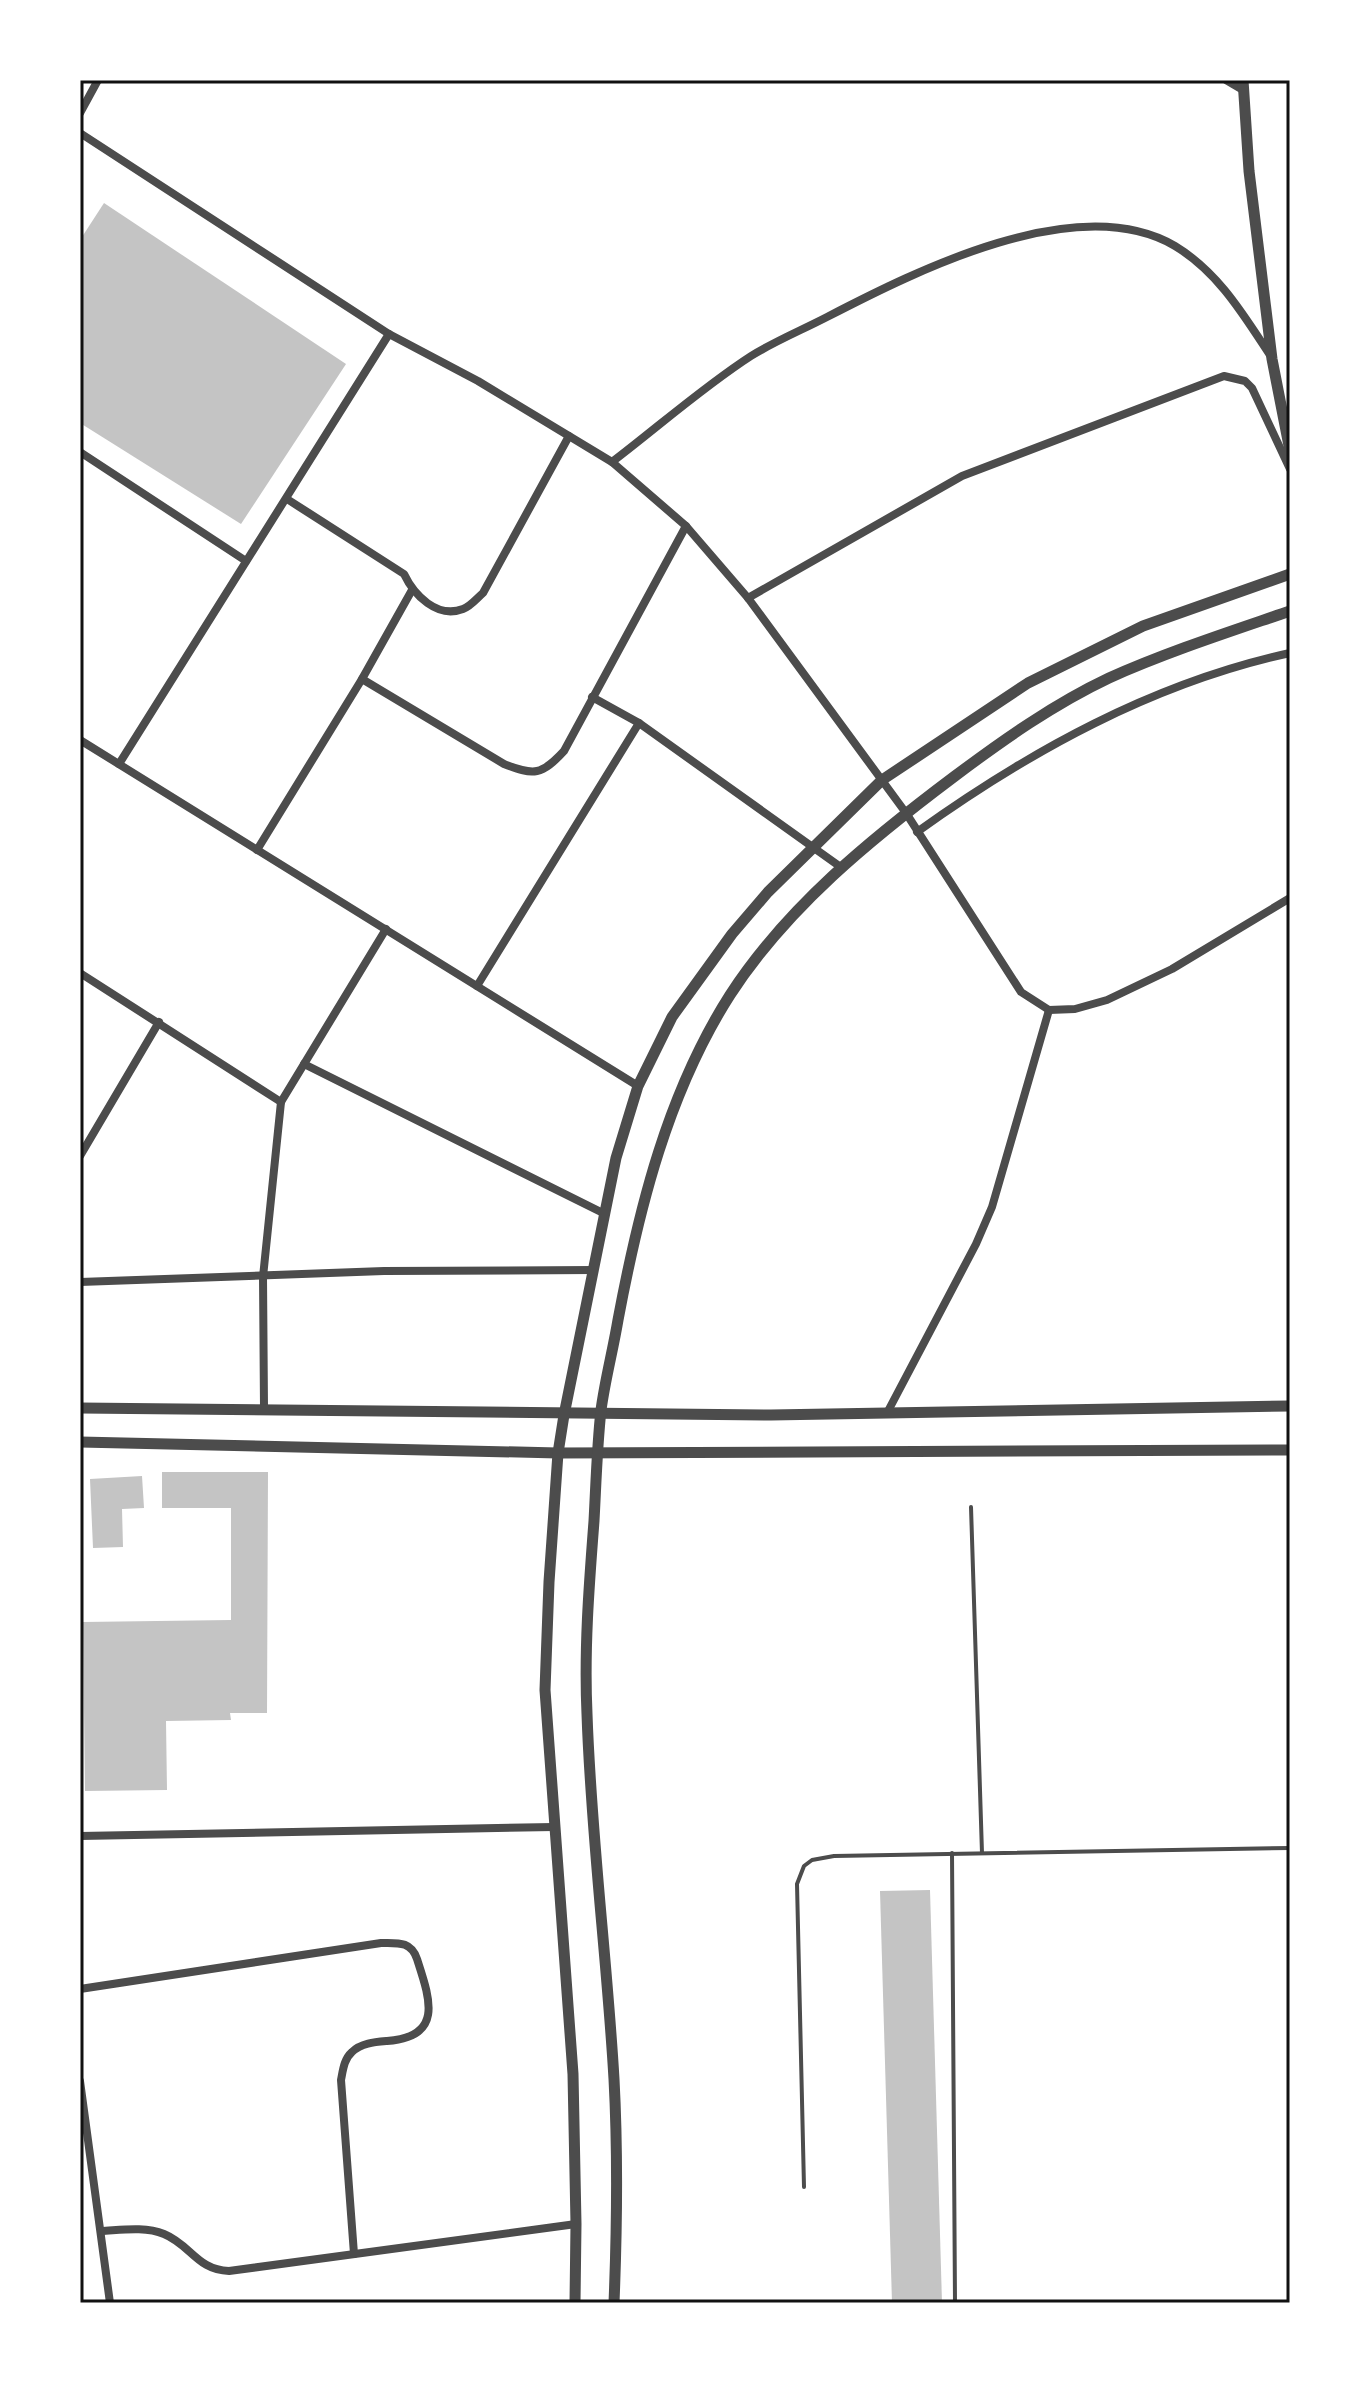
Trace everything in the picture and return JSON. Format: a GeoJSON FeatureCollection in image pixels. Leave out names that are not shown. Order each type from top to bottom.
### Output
{"type":"FeatureCollection","features":[{"type":"Feature","properties":{"kind":"street"},"geometry":{"type":"LineString","coordinates":[[80,113],[98,80]]}},
{"type":"Feature","properties":{"kind":"street"},"geometry":{"type":"LineString","coordinates":[[1226,80],[1243,85],[1249,171],[1272,359],[1290,451]]}},
{"type":"Feature","properties":{"kind":"street"},"geometry":{"type":"LineString","coordinates":[[80,133],[389,334],[478,381],[612,462],[686,526],[748,598],[906,813],[1021,992],[1049,1010],[1075,1009],[1107,1000],[1172,969],[1290,898]]}},
{"type":"Feature","properties":{"kind":"street"},"geometry":{"type":"LineString","coordinates":[[612,462],[752,356],[890,285],[963,254],[1067,229],[1100,227],[1139,232],[1175,246],[1215,276],[1272,359]]}},
{"type":"Feature","properties":{"kind":"street"},"geometry":{"type":"LineString","coordinates":[[119,764],[389,334]]}},
{"type":"Feature","properties":{"kind":"street"},"geometry":{"type":"LineString","coordinates":[[748,598],[962,476],[1224,376],[1245,381],[1252,388],[1290,469]]}},
{"type":"Feature","properties":{"kind":"street"},"geometry":{"type":"LineString","coordinates":[[287,499],[404,574],[412,590],[432,607],[450,612],[466,608],[483,593],[569,436]]}},
{"type":"Feature","properties":{"kind":"street"},"geometry":{"type":"LineString","coordinates":[[80,452],[246,561]]}},
{"type":"Feature","properties":{"kind":"street"},"geometry":{"type":"LineString","coordinates":[[362,679],[504,764],[523,771],[538,772],[552,764],[564,751],[686,526]]}},
{"type":"Feature","properties":{"kind":"street"},"geometry":{"type":"LineString","coordinates":[[575,2303],[573,2074],[545,1690],[558,1453],[616,1158],[638,1086],[672,1017],[715,958],[768,892],[882,780],[1028,683],[1143,626],[1290,574]]}},
{"type":"Feature","properties":{"kind":"street"},"geometry":{"type":"LineString","coordinates":[[257,850],[362,679],[412,590]]}},
{"type":"Feature","properties":{"kind":"street"},"geometry":{"type":"LineString","coordinates":[[614,2303],[617,2211],[614,2080],[592,1820],[586,1709],[587,1611],[601,1415],[640,1216],[653,1169],[696,1058],[748,969],[791,916],[906,813],[994,747],[1104,681],[1154,659],[1290,611]]}},
{"type":"Feature","properties":{"kind":"street"},"geometry":{"type":"LineString","coordinates":[[917,832],[1029,757],[1088,726],[1149,698],[1212,675],[1290,653]]}},
{"type":"Feature","properties":{"kind":"street"},"geometry":{"type":"LineString","coordinates":[[592,697],[639,723],[842,868]]}},
{"type":"Feature","properties":{"kind":"street"},"geometry":{"type":"LineString","coordinates":[[477,986],[639,723]]}},
{"type":"Feature","properties":{"kind":"street"},"geometry":{"type":"LineString","coordinates":[[80,740],[638,1086]]}},
{"type":"Feature","properties":{"kind":"street"},"geometry":{"type":"LineString","coordinates":[[264,1408],[263,1277],[281,1102],[386,929]]}},
{"type":"Feature","properties":{"kind":"street"},"geometry":{"type":"LineString","coordinates":[[80,973],[281,1102]]}},
{"type":"Feature","properties":{"kind":"street"},"geometry":{"type":"LineString","coordinates":[[887,1413],[976,1244],[992,1207],[1049,1010]]}},
{"type":"Feature","properties":{"kind":"street"},"geometry":{"type":"LineString","coordinates":[[80,1156],[159,1022]]}},
{"type":"Feature","properties":{"kind":"street"},"geometry":{"type":"LineString","coordinates":[[304,1064],[605,1214]]}},
{"type":"Feature","properties":{"kind":"street"},"geometry":{"type":"LineString","coordinates":[[80,1282],[412,1271],[594,1270]]}},
{"type":"Feature","properties":{"kind":"street"},"geometry":{"type":"LineString","coordinates":[[80,1408],[264,1408],[601,1415],[1290,1406]]}},
{"type":"Feature","properties":{"kind":"street"},"geometry":{"type":"LineString","coordinates":[[80,1442],[558,1453],[1290,1450]]}},
{"type":"Feature","properties":{"kind":"street"},"geometry":{"type":"LineString","coordinates":[[80,1836],[554,1827]]}},
{"type":"Feature","properties":{"kind":"street"},"geometry":{"type":"LineString","coordinates":[[80,1989],[381,1943],[402,1942],[414,1950],[424,1979],[428,2011],[426,2024],[418,2034],[404,2040],[358,2046],[349,2053],[343,2065],[341,2080],[354,2254]]}},
{"type":"Feature","properties":{"kind":"street"},"geometry":{"type":"LineString","coordinates":[[80,2081],[83,2127],[110,2303]]}},
{"type":"Feature","properties":{"kind":"street"},"geometry":{"type":"LineString","coordinates":[[101,2231],[135,2229],[160,2232],[173,2238],[214,2271],[229,2271],[576,2224]]}},
{"type":"Feature","properties":{"kind":"lane"},"geometry":{"type":"LineString","coordinates":[[971,1507],[982,1853]]}},
{"type":"Feature","properties":{"kind":"lane"},"geometry":{"type":"LineString","coordinates":[[804,2187],[797,1897],[799,1876],[804,1866],[822,1858],[952,1853],[1290,1848]]}},
{"type":"Feature","properties":{"kind":"lane"},"geometry":{"type":"LineString","coordinates":[[952,1853],[955,2303]]}},
{"type":"Feature","properties":{"kind":"building"},"geometry":{"type":"Polygon","coordinates":[[[104,203],[346,364],[241,524],[80,423],[80,240],[104,203]]]}},
{"type":"Feature","properties":{"kind":"building"},"geometry":{"type":"Polygon","coordinates":[[[162,1472],[268,1472],[267,1713],[230,1713],[231,1720],[166,1721],[167,1790],[85,1791],[83,1622],[231,1620],[231,1508],[162,1508],[162,1472]]]}},
{"type":"Feature","properties":{"kind":"building"},"geometry":{"type":"Polygon","coordinates":[[[142,1476],[144,1508],[122,1509],[123,1547],[93,1548],[90,1479],[142,1476]]]}},
{"type":"Feature","properties":{"kind":"building"},"geometry":{"type":"Polygon","coordinates":[[[930,1890],[942,2303],[892,2303],[880,1891],[930,1890]]]}}]}
